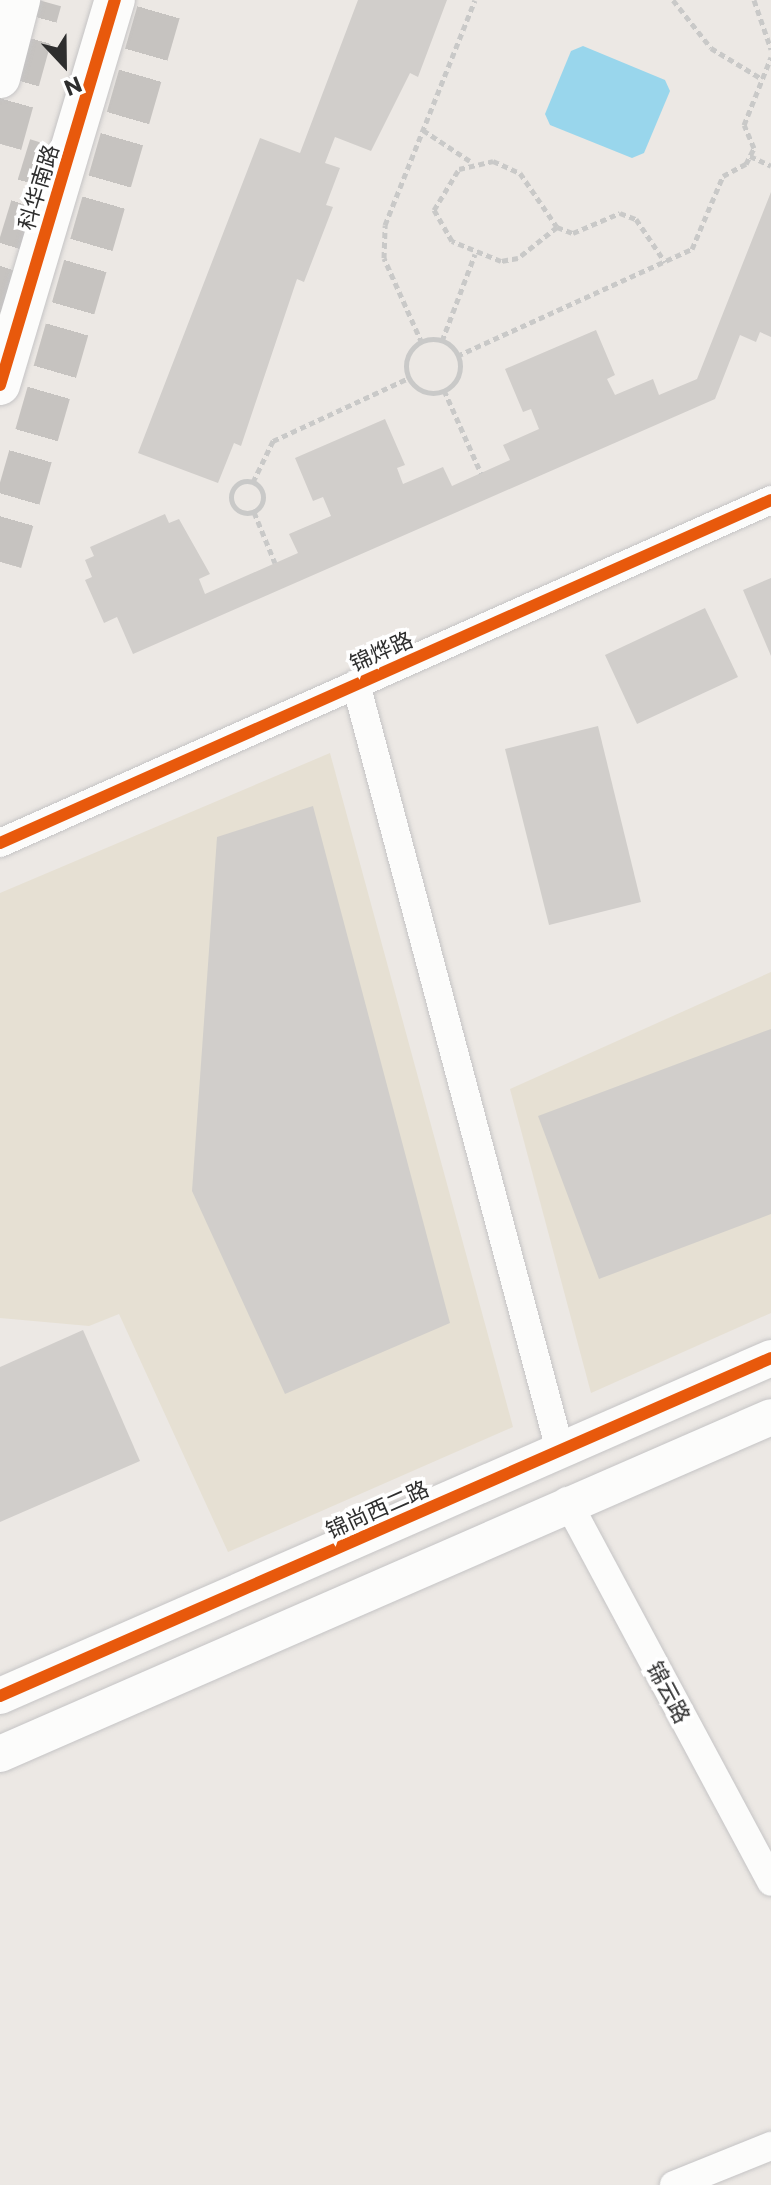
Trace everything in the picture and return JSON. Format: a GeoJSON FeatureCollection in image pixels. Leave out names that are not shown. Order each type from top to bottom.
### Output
{"type":"FeatureCollection","features":[{"type":"Feature","properties":{"kind":"main road"},"geometry":{"type":"LineString","coordinates":[[0,78],[20,0]]}},
{"type":"Feature","properties":{"kind":"main road","name":"科华南路"},"geometry":{"type":"LineString","coordinates":[[0,385],[115,0]]}},
{"type":"Feature","properties":{"kind":"street","name":"锦烨路"},"geometry":{"type":"LineString","coordinates":[[2,839],[771,500]]}},
{"type":"Feature","properties":{"kind":"street"},"geometry":{"type":"LineString","coordinates":[[356,684],[560,1450]]}},
{"type":"Feature","properties":{"kind":"street","name":"锦尚西二路"},"geometry":{"type":"LineString","coordinates":[[0,1696],[771,1358]]}},
{"type":"Feature","properties":{"kind":"street"},"geometry":{"type":"LineString","coordinates":[[0,1754],[567,1501],[771,1417]]}},
{"type":"Feature","properties":{"kind":"street","name":"锦云路"},"geometry":{"type":"LineString","coordinates":[[567,1501],[771,1882]]}},
{"type":"Feature","properties":{"kind":"street"},"geometry":{"type":"LineString","coordinates":[[674,2185],[771,2146]]}},
{"type":"Feature","properties":{"kind":"path"},"geometry":{"type":"LineString","coordinates":[[422,343],[382,243],[475,0]]}},
{"type":"Feature","properties":{"kind":"path"},"geometry":{"type":"LineString","coordinates":[[673,0],[711,48],[762,79]]}},
{"type":"Feature","properties":{"kind":"path"},"geometry":{"type":"LineString","coordinates":[[754,0],[771,49]]}},
{"type":"Feature","properties":{"kind":"path"},"geometry":{"type":"LineString","coordinates":[[750,156],[744,125],[771,57]]}},
{"type":"Feature","properties":{"kind":"path"},"geometry":{"type":"LineString","coordinates":[[423,130],[470,161],[520,173],[557,227],[573,233],[620,213],[636,219],[665,262]]}},
{"type":"Feature","properties":{"kind":"path"},"geometry":{"type":"LineString","coordinates":[[750,156],[771,166]]}},
{"type":"Feature","properties":{"kind":"path"},"geometry":{"type":"LineString","coordinates":[[457,356],[692,249],[723,176],[750,156]]}},
{"type":"Feature","properties":{"kind":"path"},"geometry":{"type":"LineString","coordinates":[[470,161],[440,192],[434,210],[439,228],[475,254],[518,258],[557,227]]}},
{"type":"Feature","properties":{"kind":"path"},"geometry":{"type":"LineString","coordinates":[[442,341],[475,254]]}},
{"type":"Feature","properties":{"kind":"path"},"geometry":{"type":"LineString","coordinates":[[442,341],[422,343],[406,366],[415,387],[444,390],[454,386],[457,356]]}},
{"type":"Feature","properties":{"kind":"path"},"geometry":{"type":"LineString","coordinates":[[442,341],[457,356]]}},
{"type":"Feature","properties":{"kind":"path"},"geometry":{"type":"LineString","coordinates":[[253,482],[273,441],[411,377]]}},
{"type":"Feature","properties":{"kind":"path"},"geometry":{"type":"LineString","coordinates":[[444,390],[481,473]]}},
{"type":"Feature","properties":{"kind":"path"},"geometry":{"type":"LineString","coordinates":[[253,482],[238,484],[231,498],[238,511],[254,512]]}},
{"type":"Feature","properties":{"kind":"path"},"geometry":{"type":"LineString","coordinates":[[253,482],[263,499],[254,512]]}},
{"type":"Feature","properties":{"kind":"path"},"geometry":{"type":"LineString","coordinates":[[254,512],[275,563]]}},
{"type":"Feature","properties":{"kind":"shaded area"},"geometry":{"type":"Polygon","coordinates":[[[330,753],[513,1427],[228,1552],[119,1314],[89,1326],[0,1318],[0,893],[330,753]]]}},
{"type":"Feature","properties":{"kind":"shaded area"},"geometry":{"type":"Polygon","coordinates":[[[771,972],[771,1313],[591,1393],[510,1089],[771,972]]]}},
{"type":"Feature","properties":{"kind":"water"},"geometry":{"type":"Polygon","coordinates":[[[583,46],[665,80],[670,91],[644,153],[632,158],[550,125],[545,114],[571,51],[583,46]]]}},
{"type":"Feature","properties":{"kind":"building"},"geometry":{"type":"Polygon","coordinates":[[[358,0],[447,0],[418,77],[410,73],[371,151],[335,137],[325,163],[340,168],[326,205],[333,207],[304,282],[297,279],[241,446],[234,443],[218,483],[138,453],[260,138],[300,153],[358,0]]]}},
{"type":"Feature","properties":{"kind":"building"},"geometry":{"type":"Polygon","coordinates":[[[771,192],[771,337],[760,332],[756,342],[740,335],[715,399],[133,654],[117,617],[104,623],[85,580],[92,577],[85,560],[94,556],[90,547],[165,514],[169,523],[179,519],[210,574],[199,579],[205,594],[298,553],[289,534],[331,516],[323,497],[313,501],[295,458],[385,419],[405,465],[397,468],[403,484],[443,467],[452,486],[510,460],[503,445],[539,429],[531,409],[523,412],[505,369],[596,330],[615,375],[607,379],[615,395],[653,379],[659,395],[697,379],[771,192]]]}},
{"type":"Feature","properties":{"kind":"building"},"geometry":{"type":"Polygon","coordinates":[[[771,578],[771,656],[743,590],[771,578]]]}},
{"type":"Feature","properties":{"kind":"building"},"geometry":{"type":"Polygon","coordinates":[[[705,608],[738,677],[637,724],[605,655],[705,608]]]}},
{"type":"Feature","properties":{"kind":"building"},"geometry":{"type":"Polygon","coordinates":[[[598,726],[641,902],[549,925],[505,749],[598,726]]]}},
{"type":"Feature","properties":{"kind":"building"},"geometry":{"type":"Polygon","coordinates":[[[313,806],[450,1323],[285,1394],[192,1191],[217,837],[313,806]]]}},
{"type":"Feature","properties":{"kind":"building"},"geometry":{"type":"Polygon","coordinates":[[[771,1029],[771,1214],[599,1279],[538,1116],[771,1029]]]}},
{"type":"Feature","properties":{"kind":"building"},"geometry":{"type":"Polygon","coordinates":[[[83,1330],[140,1461],[0,1522],[0,1367],[83,1330]]]}},
{"type":"Feature","properties":{"kind":"tunnel"},"geometry":{"type":"LineString","coordinates":[[0,144],[40,0]]}},
{"type":"Feature","properties":{"kind":"tunnel"},"geometry":{"type":"LineString","coordinates":[[0,562],[162,0]]}},
{"type":"Feature","properties":{"kind":"tunnel"},"geometry":{"type":"LineString","coordinates":[[0,312],[51,146]]}},
{"type":"Feature","properties":{"kind":"cycle path"},"geometry":{"type":"LineString","coordinates":[[0,385],[115,0]]}},
{"type":"Feature","properties":{"kind":"cycle path"},"geometry":{"type":"LineString","coordinates":[[0,843],[771,500]]}},
{"type":"Feature","properties":{"kind":"cycle path"},"geometry":{"type":"LineString","coordinates":[[0,1696],[771,1358]]}}]}
